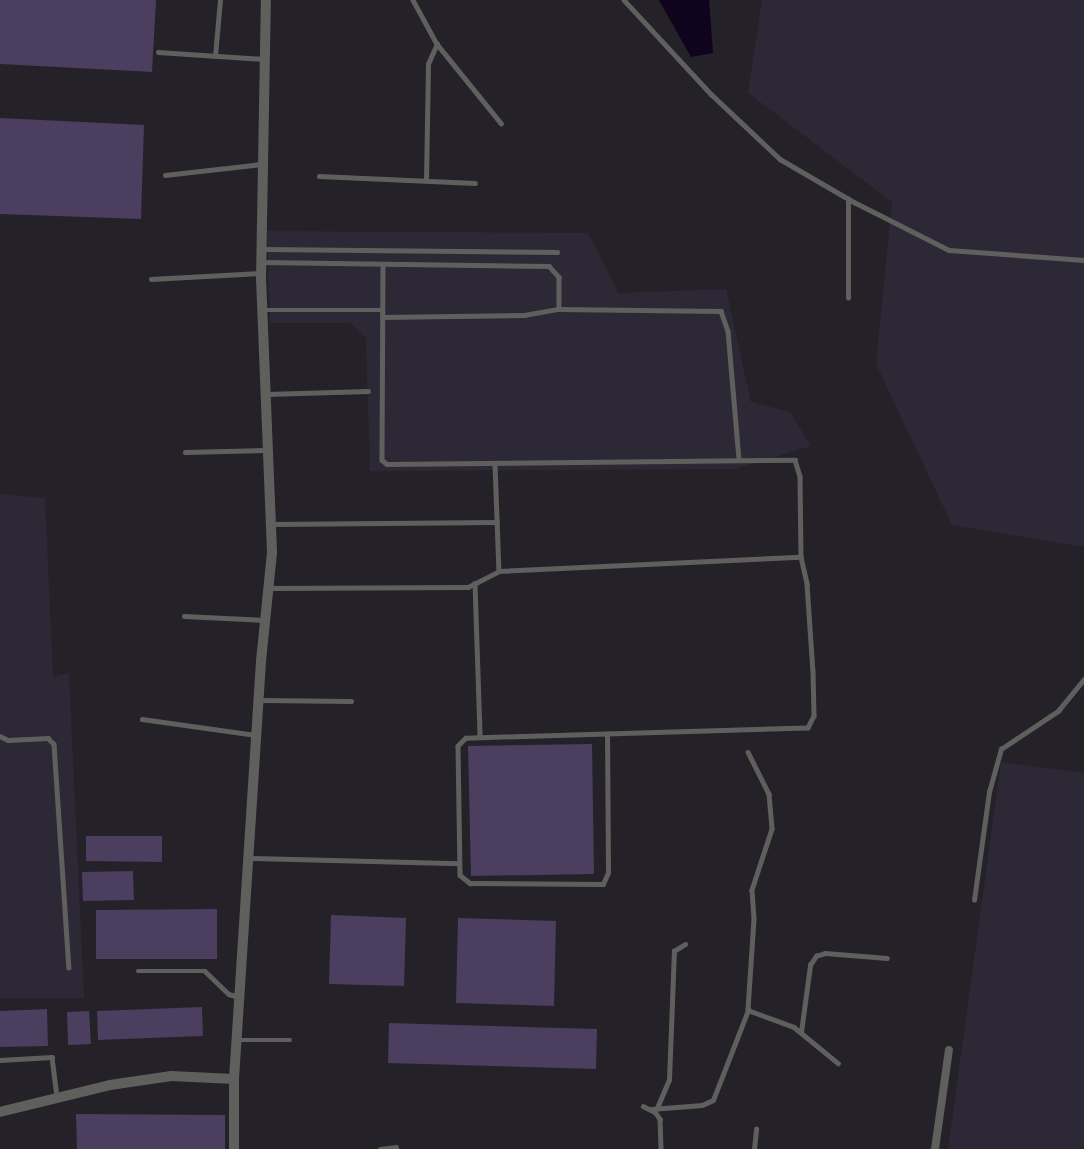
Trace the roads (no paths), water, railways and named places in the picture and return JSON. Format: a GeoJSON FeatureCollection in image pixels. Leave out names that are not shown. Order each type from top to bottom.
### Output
{"type":"FeatureCollection","features":[{"type":"Feature","properties":{"kind":"street"},"geometry":{"type":"LineString","coordinates":[[234,1149],[234,1079],[272,524],[262,268],[266,0]]}},
{"type":"Feature","properties":{"kind":"street"},"geometry":{"type":"LineString","coordinates":[[935,1149],[949,1050]]}},
{"type":"Feature","properties":{"kind":"street"},"geometry":{"type":"LineString","coordinates":[[0,1112],[57,1098],[171,1076],[234,1079]]}},
{"type":"Feature","properties":{"kind":"lane"},"geometry":{"type":"LineString","coordinates":[[215,56],[220,0]]}},
{"type":"Feature","properties":{"kind":"lane"},"geometry":{"type":"LineString","coordinates":[[413,0],[437,44],[501,123]]}},
{"type":"Feature","properties":{"kind":"lane"},"geometry":{"type":"LineString","coordinates":[[624,0],[741,125],[780,159],[848,199],[949,250],[1084,260]]}},
{"type":"Feature","properties":{"kind":"lane"},"geometry":{"type":"LineString","coordinates":[[426,181],[428,64],[437,44]]}},
{"type":"Feature","properties":{"kind":"lane"},"geometry":{"type":"LineString","coordinates":[[158,52],[266,60]]}},
{"type":"Feature","properties":{"kind":"lane"},"geometry":{"type":"LineString","coordinates":[[165,176],[265,164]]}},
{"type":"Feature","properties":{"kind":"lane"},"geometry":{"type":"LineString","coordinates":[[319,176],[475,183]]}},
{"type":"Feature","properties":{"kind":"lane"},"geometry":{"type":"LineString","coordinates":[[848,199],[848,298]]}},
{"type":"Feature","properties":{"kind":"lane"},"geometry":{"type":"LineString","coordinates":[[262,249],[557,252]]}},
{"type":"Feature","properties":{"kind":"lane"},"geometry":{"type":"LineString","coordinates":[[382,265],[382,460],[400,466],[795,460],[800,476],[801,557],[807,584],[813,671],[814,716],[808,728],[466,738],[458,746],[460,875],[470,883],[603,884],[608,873],[607,735]]}},
{"type":"Feature","properties":{"kind":"lane"},"geometry":{"type":"LineString","coordinates":[[151,279],[262,268],[382,265],[549,266],[559,277],[559,309]]}},
{"type":"Feature","properties":{"kind":"lane"},"geometry":{"type":"LineString","coordinates":[[382,317],[524,315],[559,309],[722,311],[728,331],[739,460]]}},
{"type":"Feature","properties":{"kind":"lane"},"geometry":{"type":"LineString","coordinates":[[263,310],[382,310]]}},
{"type":"Feature","properties":{"kind":"lane"},"geometry":{"type":"LineString","coordinates":[[267,394],[368,391]]}},
{"type":"Feature","properties":{"kind":"lane"},"geometry":{"type":"LineString","coordinates":[[185,452],[270,450]]}},
{"type":"Feature","properties":{"kind":"lane"},"geometry":{"type":"LineString","coordinates":[[495,464],[499,571]]}},
{"type":"Feature","properties":{"kind":"lane"},"geometry":{"type":"LineString","coordinates":[[272,524],[497,522]]}},
{"type":"Feature","properties":{"kind":"lane"},"geometry":{"type":"LineString","coordinates":[[269,588],[468,587],[499,571],[801,557]]}},
{"type":"Feature","properties":{"kind":"lane"},"geometry":{"type":"LineString","coordinates":[[475,583],[480,737]]}},
{"type":"Feature","properties":{"kind":"lane"},"geometry":{"type":"LineString","coordinates":[[184,616],[266,620]]}},
{"type":"Feature","properties":{"kind":"lane"},"geometry":{"type":"LineString","coordinates":[[974,900],[989,792],[1000,749],[1058,711],[1084,679]]}},
{"type":"Feature","properties":{"kind":"lane"},"geometry":{"type":"LineString","coordinates":[[259,700],[351,701]]}},
{"type":"Feature","properties":{"kind":"lane"},"geometry":{"type":"LineString","coordinates":[[142,719],[258,735]]}},
{"type":"Feature","properties":{"kind":"lane"},"geometry":{"type":"LineString","coordinates":[[0,736],[8,740],[48,738],[54,744],[69,967]]}},
{"type":"Feature","properties":{"kind":"lane"},"geometry":{"type":"LineString","coordinates":[[643,1106],[654,1109],[702,1105],[713,1100],[748,1010],[754,919],[752,890],[772,829],[769,794],[748,752]]}},
{"type":"Feature","properties":{"kind":"lane"},"geometry":{"type":"LineString","coordinates":[[249,858],[459,863]]}},
{"type":"Feature","properties":{"kind":"lane"},"geometry":{"type":"LineString","coordinates":[[654,1109],[669,1080],[674,951],[684,944]]}},
{"type":"Feature","properties":{"kind":"lane"},"geometry":{"type":"LineString","coordinates":[[801,1032],[810,965],[816,956],[825,953],[887,958]]}},
{"type":"Feature","properties":{"kind":"lane"},"geometry":{"type":"LineString","coordinates":[[138,971],[205,971],[230,994],[240,997]]}},
{"type":"Feature","properties":{"kind":"lane"},"geometry":{"type":"LineString","coordinates":[[748,1010],[801,1032],[838,1063]]}},
{"type":"Feature","properties":{"kind":"lane"},"geometry":{"type":"LineString","coordinates":[[237,1040],[290,1040]]}},
{"type":"Feature","properties":{"kind":"lane"},"geometry":{"type":"LineString","coordinates":[[0,1060],[52,1057],[57,1098]]}},
{"type":"Feature","properties":{"kind":"lane"},"geometry":{"type":"LineString","coordinates":[[654,1109],[660,1119],[661,1149]]}},
{"type":"Feature","properties":{"kind":"lane"},"geometry":{"type":"LineString","coordinates":[[754,1149],[756,1129]]}},
{"type":"Feature","properties":{"kind":"lane"},"geometry":{"type":"LineString","coordinates":[[380,1149],[396,1148]]}}]}
